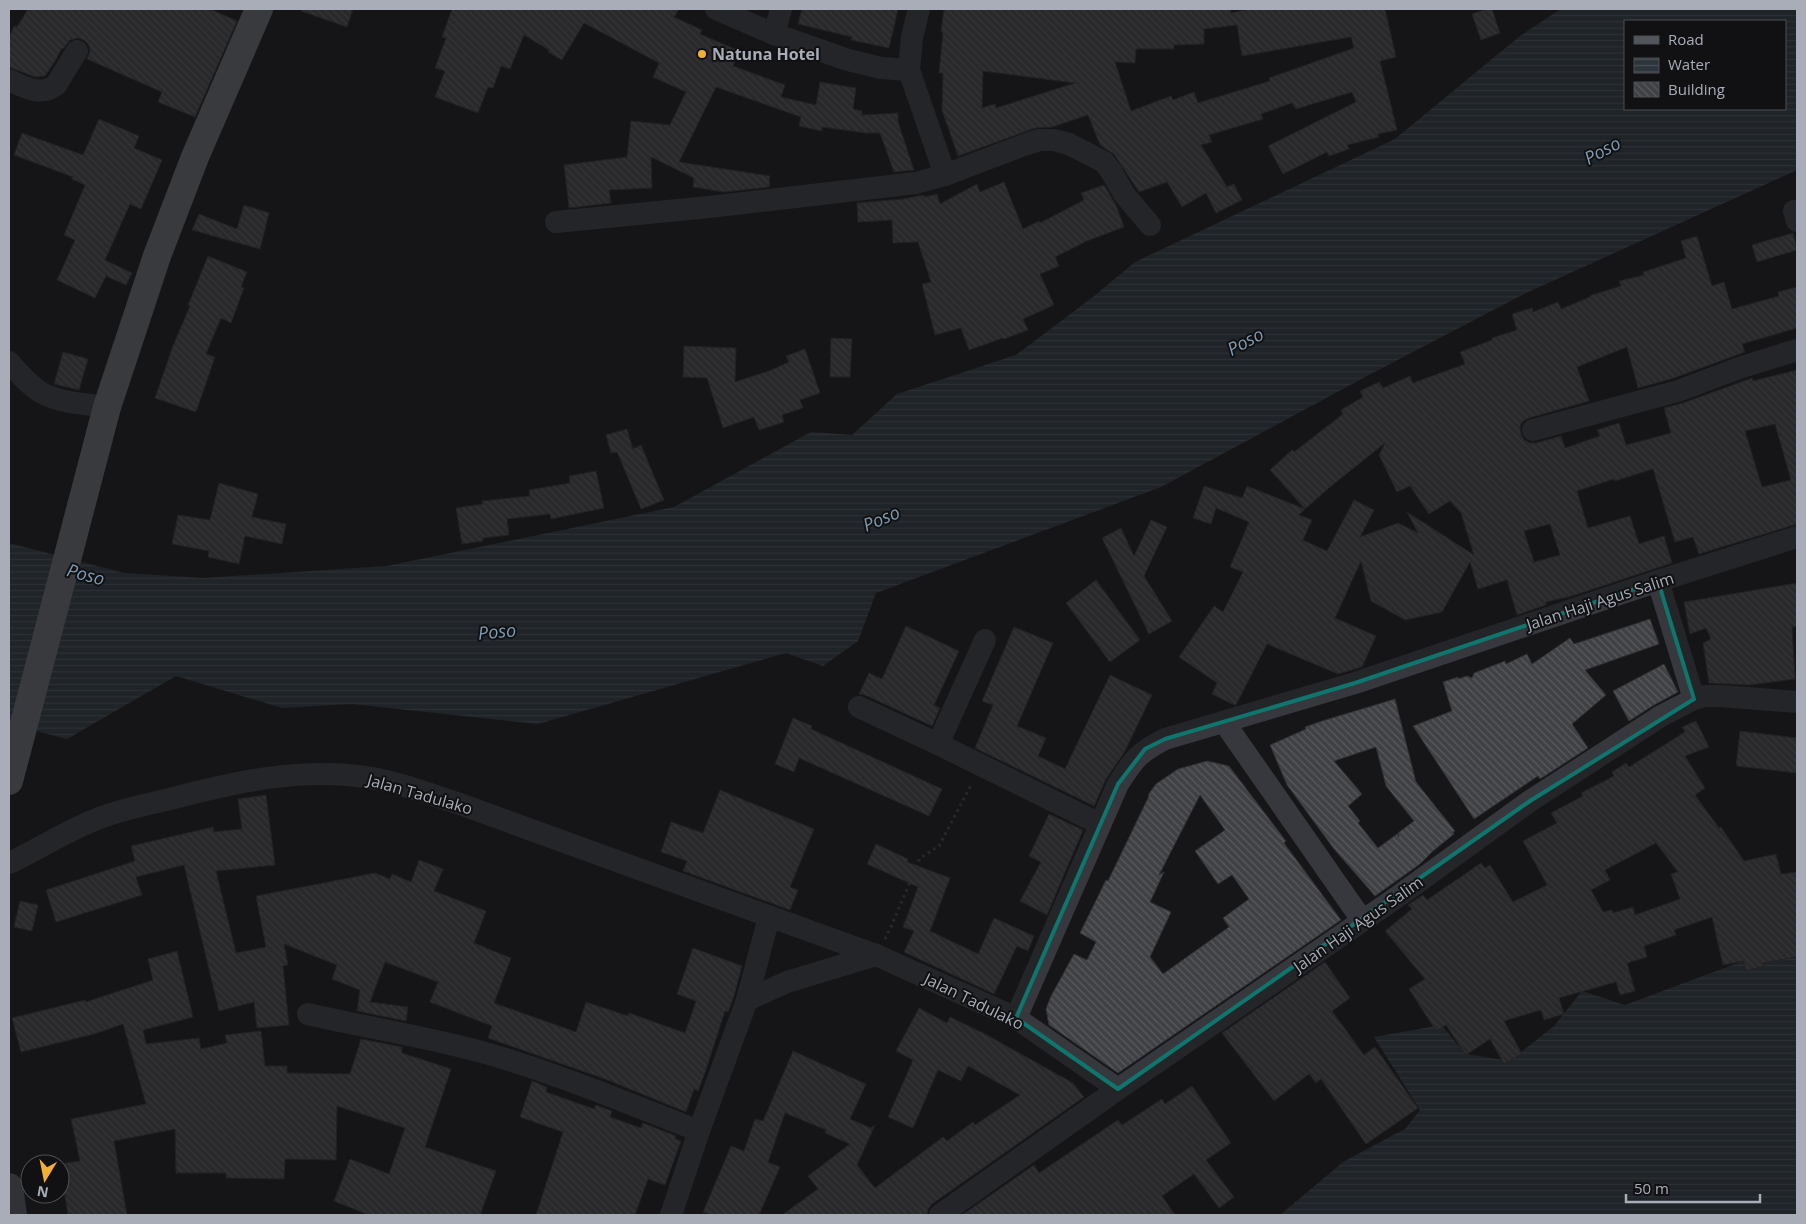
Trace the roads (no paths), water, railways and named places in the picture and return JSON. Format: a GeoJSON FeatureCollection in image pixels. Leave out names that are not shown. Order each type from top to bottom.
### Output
{"type":"FeatureCollection","features":[{"type":"Feature","properties":{"kind":"highway"},"geometry":{"type":"LineString","coordinates":[[9,781],[104,417],[157,256],[195,157],[258,9]]}},
{"type":"Feature","properties":{"kind":"main road"},"geometry":{"type":"LineString","coordinates":[[9,1187],[13,1215]]}},
{"type":"Feature","properties":{"kind":"street"},"geometry":{"type":"LineString","coordinates":[[716,9],[774,34],[864,65],[909,70]]}},
{"type":"Feature","properties":{"kind":"street"},"geometry":{"type":"LineString","coordinates":[[774,34],[781,9]]}},
{"type":"Feature","properties":{"kind":"street"},"geometry":{"type":"LineString","coordinates":[[919,9],[912,37],[909,70],[945,175]]}},
{"type":"Feature","properties":{"kind":"street"},"geometry":{"type":"LineString","coordinates":[[9,80],[36,91],[52,88],[56,85],[77,51]]}},
{"type":"Feature","properties":{"kind":"street"},"geometry":{"type":"LineString","coordinates":[[556,222],[709,208],[904,184],[945,175],[1024,144],[1039,140],[1054,140],[1069,144],[1104,162],[1124,194],[1150,225]]}},
{"type":"Feature","properties":{"kind":"street"},"geometry":{"type":"LineString","coordinates":[[1533,430],[1678,391],[1742,367],[1797,350]]}},
{"type":"Feature","properties":{"kind":"street"},"geometry":{"type":"LineString","coordinates":[[9,362],[43,394],[104,417]]}},
{"type":"Feature","properties":{"kind":"street","name":"Jalan Haji Agus Salim"},"geometry":{"type":"LineString","coordinates":[[1016,1018],[1118,784],[1132,762],[1145,749],[1164,739],[1356,683],[1797,537]]}},
{"type":"Feature","properties":{"kind":"street"},"geometry":{"type":"LineString","coordinates":[[1658,582],[1694,698]]}},
{"type":"Feature","properties":{"kind":"street"},"geometry":{"type":"LineString","coordinates":[[938,744],[985,640]]}},
{"type":"Feature","properties":{"kind":"street","name":"Jalan Haji Agus Salim"},"geometry":{"type":"LineString","coordinates":[[940,1215],[1118,1089],[1400,895],[1530,800],[1661,716],[1694,698],[1705,696],[1797,702]]}},
{"type":"Feature","properties":{"kind":"street"},"geometry":{"type":"LineString","coordinates":[[859,707],[1100,824]]}},
{"type":"Feature","properties":{"kind":"street"},"geometry":{"type":"LineString","coordinates":[[1224,722],[1362,920]]}},
{"type":"Feature","properties":{"kind":"street","name":"Jalan Tadulako"},"geometry":{"type":"LineString","coordinates":[[9,863],[76,828],[121,811],[200,791],[261,779],[302,774],[334,774],[391,782],[419,790],[876,954],[1016,1018],[1118,1089]]}},
{"type":"Feature","properties":{"kind":"street"},"geometry":{"type":"LineString","coordinates":[[671,1215],[699,1131],[747,1000],[759,950],[770,917]]}},
{"type":"Feature","properties":{"kind":"street"},"geometry":{"type":"LineString","coordinates":[[747,1000],[787,982],[876,954]]}},
{"type":"Feature","properties":{"kind":"street"},"geometry":{"type":"LineString","coordinates":[[308,1014],[486,1054],[579,1084],[699,1131]]}},
{"type":"Feature","properties":{"kind":"water","name":"Poso"},"geometry":{"type":"Polygon","coordinates":[[[1561,9],[1797,9],[1797,170],[1524,294],[1161,487],[876,593],[858,641],[823,666],[786,653],[538,724],[352,704],[282,708],[176,676],[67,739],[9,724],[9,543],[124,573],[203,578],[387,566],[674,507],[811,432],[852,435],[897,394],[1016,355],[1093,297],[1135,262],[1395,139],[1520,36],[1561,9]]]}},
{"type":"Feature","properties":{"kind":"water"},"geometry":{"type":"Polygon","coordinates":[[[1797,954],[1797,1215],[1280,1215],[1343,1162],[1405,1129],[1420,1110],[1374,1037],[1441,1025],[1466,1054],[1510,1061],[1554,1026],[1582,991],[1625,1005],[1754,957],[1797,954]]]}},
{"type":"Feature","properties":{"kind":"place","name":"Natuna Hotel"},"geometry":{"type":"Point","coordinates":[702,54]}}]}
